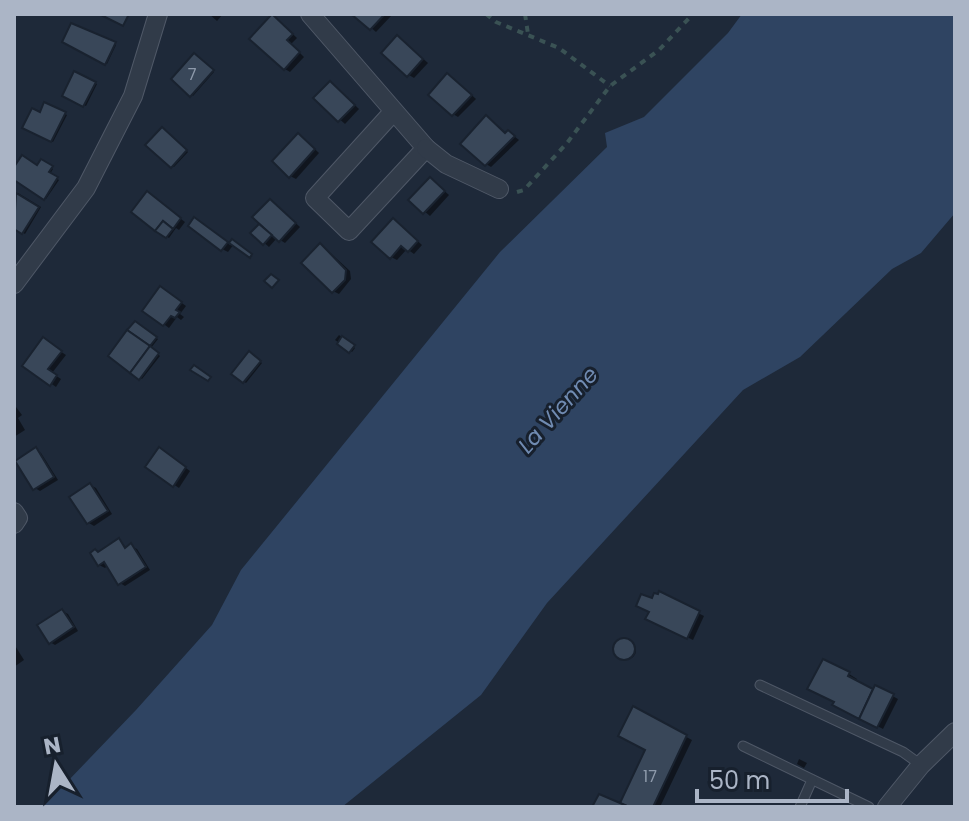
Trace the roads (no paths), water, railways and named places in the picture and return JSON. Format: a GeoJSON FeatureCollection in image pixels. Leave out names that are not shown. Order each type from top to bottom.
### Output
{"type":"FeatureCollection","features":[{"type":"Feature","properties":{"kind":"street"},"geometry":{"type":"LineString","coordinates":[[14,284],[86,188],[133,96],[158,14]]}},
{"type":"Feature","properties":{"kind":"street"},"geometry":{"type":"LineString","coordinates":[[310,14],[426,148],[446,164],[499,189]]}},
{"type":"Feature","properties":{"kind":"street"},"geometry":{"type":"LineString","coordinates":[[393,112],[315,198],[349,231],[426,148]]}},
{"type":"Feature","properties":{"kind":"street"},"geometry":{"type":"LineString","coordinates":[[14,512],[18,518],[14,524]]}},
{"type":"Feature","properties":{"kind":"street"},"geometry":{"type":"LineString","coordinates":[[887,807],[921,765],[955,732]]}},
{"type":"Feature","properties":{"kind":"lane"},"geometry":{"type":"LineString","coordinates":[[760,685],[903,752],[921,765]]}},
{"type":"Feature","properties":{"kind":"lane"},"geometry":{"type":"LineString","coordinates":[[743,746],[869,807]]}},
{"type":"Feature","properties":{"kind":"lane"},"geometry":{"type":"LineString","coordinates":[[800,807],[812,780]]}},
{"type":"Feature","properties":{"kind":"water","name":"La Vienne"},"geometry":{"type":"Polygon","coordinates":[[[742,14],[955,14],[955,213],[921,253],[892,269],[800,357],[743,390],[547,603],[481,695],[342,807],[43,807],[212,625],[241,570],[500,252],[607,147],[605,133],[644,117],[728,33],[742,14]]]}}]}
